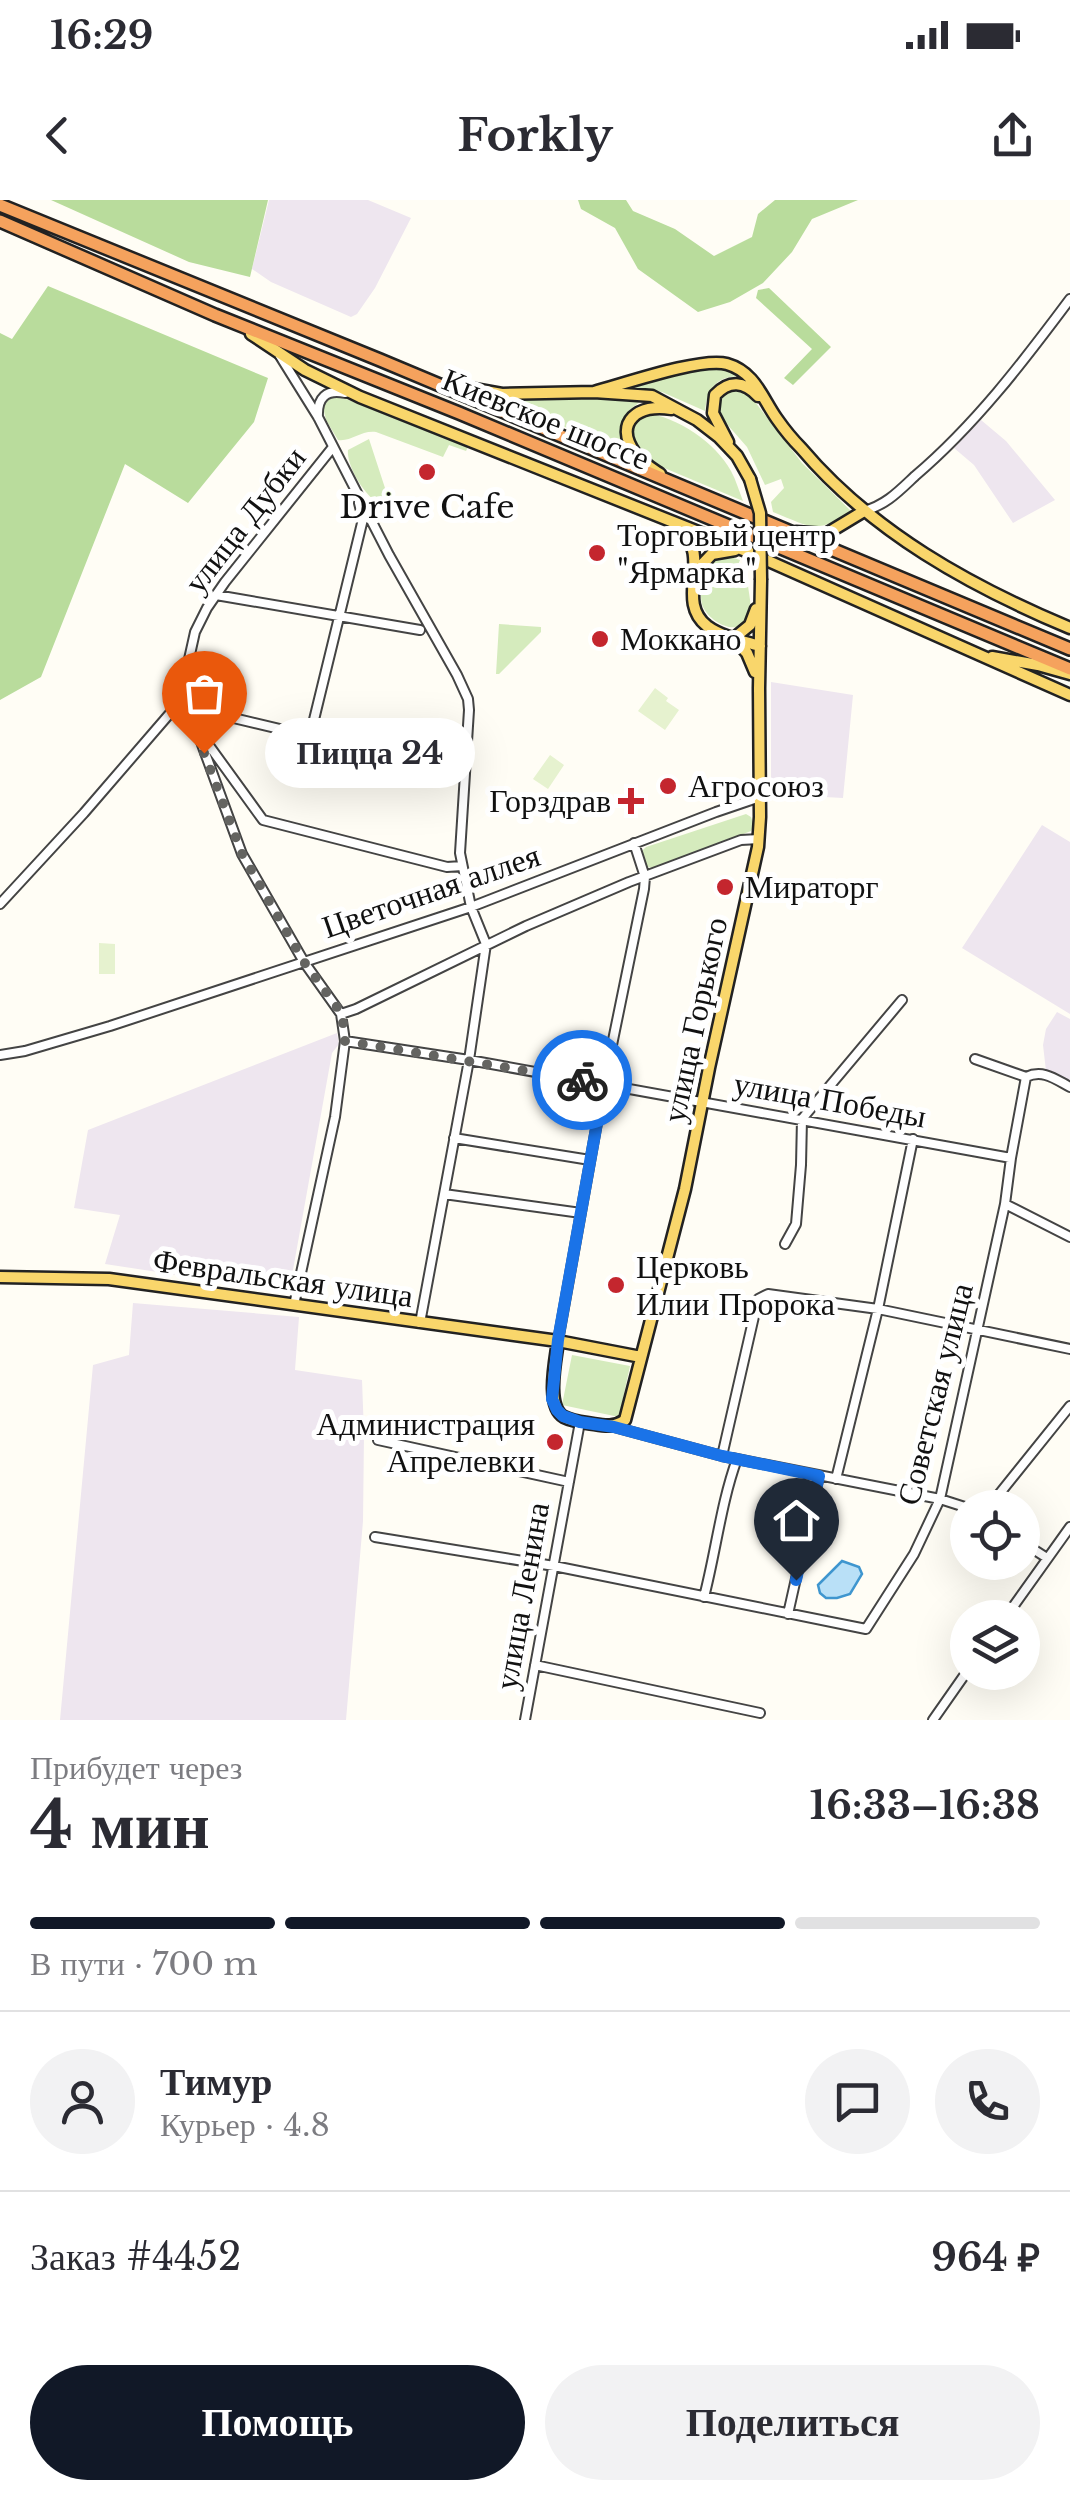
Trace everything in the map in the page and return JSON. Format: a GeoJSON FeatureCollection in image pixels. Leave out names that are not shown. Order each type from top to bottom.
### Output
{"type":"FeatureCollection","features":[{"type":"Feature","properties":{"kind":"highway","name":"Киевское шоссе"},"geometry":{"type":"LineString","coordinates":[[0,206],[1070,649]]}},
{"type":"Feature","properties":{"kind":"highway","name":"Киевское шоссе"},"geometry":{"type":"LineString","coordinates":[[0,221],[215,315],[496,428],[1070,672]]}},
{"type":"Feature","properties":{"kind":"main road"},"geometry":{"type":"LineString","coordinates":[[215,315],[261,339],[320,378],[360,397],[746,551],[1070,695]]}},
{"type":"Feature","properties":{"kind":"main road"},"geometry":{"type":"LineString","coordinates":[[594,392],[715,362],[746,374],[768,405]]}},
{"type":"Feature","properties":{"kind":"main road"},"geometry":{"type":"LineString","coordinates":[[428,381],[502,394],[594,392],[652,396],[710,429],[731,448]]}},
{"type":"Feature","properties":{"kind":"main road"},"geometry":{"type":"LineString","coordinates":[[731,448],[713,413],[715,395],[725,386],[743,384],[768,405],[811,460],[864,511],[898,537],[1012,601],[1070,628]]}},
{"type":"Feature","properties":{"kind":"main road"},"geometry":{"type":"LineString","coordinates":[[673,482],[640,460],[630,444],[628,430],[635,415],[649,407],[683,412]]}},
{"type":"Feature","properties":{"kind":"main road","name":"улица Горького"},"geometry":{"type":"LineString","coordinates":[[614,1427],[628,1416],[685,1188],[759,839],[760,513],[750,479],[731,448]]}},
{"type":"Feature","properties":{"kind":"main road"},"geometry":{"type":"LineString","coordinates":[[788,531],[826,534],[864,511]]}},
{"type":"Feature","properties":{"kind":"main road"},"geometry":{"type":"LineString","coordinates":[[676,525],[693,545],[692,595],[698,617],[711,629],[760,646]]}},
{"type":"Feature","properties":{"kind":"main road"},"geometry":{"type":"LineString","coordinates":[[695,572],[715,552],[746,551]]}},
{"type":"Feature","properties":{"kind":"main road"},"geometry":{"type":"LineString","coordinates":[[733,638],[752,622],[761,580]]}},
{"type":"Feature","properties":{"kind":"main road"},"geometry":{"type":"LineString","coordinates":[[733,638],[750,657],[759,688]]}},
{"type":"Feature","properties":{"kind":"main road"},"geometry":{"type":"LineString","coordinates":[[971,653],[1070,672]]}},
{"type":"Feature","properties":{"kind":"main road","name":"Февральская улица"},"geometry":{"type":"LineString","coordinates":[[0,1277],[109,1279],[558,1340],[642,1357]]}},
{"type":"Feature","properties":{"kind":"main road"},"geometry":{"type":"LineString","coordinates":[[558,1340],[552,1399],[557,1410],[580,1422],[614,1427]]}},
{"type":"Feature","properties":{"kind":"street"},"geometry":{"type":"LineString","coordinates":[[864,511],[891,498],[953,444],[1070,299]]}},
{"type":"Feature","properties":{"kind":"street","name":"улица Дубки"},"geometry":{"type":"LineString","coordinates":[[0,904],[172,710],[182,695],[195,632],[216,594],[333,447],[278,352]]}},
{"type":"Feature","properties":{"kind":"street"},"geometry":{"type":"LineString","coordinates":[[318,417],[318,404],[326,394],[360,397]]}},
{"type":"Feature","properties":{"kind":"street"},"geometry":{"type":"LineString","coordinates":[[333,447],[468,699],[460,834],[462,866],[471,907],[486,944],[469,1060],[420,1323]]}},
{"type":"Feature","properties":{"kind":"street"},"geometry":{"type":"LineString","coordinates":[[310,736],[363,518],[358,504]]}},
{"type":"Feature","properties":{"kind":"street"},"geometry":{"type":"LineString","coordinates":[[216,594],[420,630]]}},
{"type":"Feature","properties":{"kind":"street"},"geometry":{"type":"LineString","coordinates":[[182,695],[204,711],[465,772]]}},
{"type":"Feature","properties":{"kind":"street"},"geometry":{"type":"LineString","coordinates":[[182,695],[242,854],[304,962],[342,1014],[345,1041],[335,1117],[294,1305]]}},
{"type":"Feature","properties":{"kind":"street"},"geometry":{"type":"LineString","coordinates":[[196,730],[264,820],[447,867],[462,866]]}},
{"type":"Feature","properties":{"kind":"street","name":"Цветочная аллея"},"geometry":{"type":"LineString","coordinates":[[0,1054],[25,1051],[110,1026],[471,907],[760,797]]}},
{"type":"Feature","properties":{"kind":"street"},"geometry":{"type":"LineString","coordinates":[[342,1014],[486,944],[645,877],[741,840],[759,839]]}},
{"type":"Feature","properties":{"kind":"street"},"geometry":{"type":"LineString","coordinates":[[558,1340],[645,877],[634,844]]}},
{"type":"Feature","properties":{"kind":"street"},"geometry":{"type":"LineString","coordinates":[[786,1244],[796,1224],[802,1119],[902,1000]]}},
{"type":"Feature","properties":{"kind":"street","name":"улица Победы"},"geometry":{"type":"LineString","coordinates":[[345,1041],[1011,1158]]}},
{"type":"Feature","properties":{"kind":"street"},"geometry":{"type":"LineString","coordinates":[[975,1060],[1026,1077],[1036,1072],[1047,1074],[1070,1087]]}},
{"type":"Feature","properties":{"kind":"street","name":"Советская улица"},"geometry":{"type":"LineString","coordinates":[[788,1614],[866,1629],[914,1554],[940,1499],[1006,1204],[1026,1077]]}},
{"type":"Feature","properties":{"kind":"street"},"geometry":{"type":"LineString","coordinates":[[454,1138],[590,1160]]}},
{"type":"Feature","properties":{"kind":"street"},"geometry":{"type":"LineString","coordinates":[[836,1479],[878,1310],[912,1139]]}},
{"type":"Feature","properties":{"kind":"street"},"geometry":{"type":"LineString","coordinates":[[444,1194],[581,1214]]}},
{"type":"Feature","properties":{"kind":"street"},"geometry":{"type":"LineString","coordinates":[[1006,1204],[1070,1237]]}},
{"type":"Feature","properties":{"kind":"street"},"geometry":{"type":"LineString","coordinates":[[722,1456],[758,1299],[768,1294],[878,1310],[1070,1349]]}},
{"type":"Feature","properties":{"kind":"street"},"geometry":{"type":"LineString","coordinates":[[1002,1490],[1070,1406]]}},
{"type":"Feature","properties":{"kind":"street","name":"улица Ленина"},"geometry":{"type":"LineString","coordinates":[[525,1720],[580,1422]]}},
{"type":"Feature","properties":{"kind":"street"},"geometry":{"type":"LineString","coordinates":[[614,1427],[722,1456],[950,1502]]}},
{"type":"Feature","properties":{"kind":"street"},"geometry":{"type":"LineString","coordinates":[[378,1440],[569,1482]]}},
{"type":"Feature","properties":{"kind":"street"},"geometry":{"type":"LineString","coordinates":[[704,1597],[716,1554],[727,1486],[737,1459]]}},
{"type":"Feature","properties":{"kind":"street"},"geometry":{"type":"LineString","coordinates":[[375,1538],[554,1566],[788,1614],[819,1476]]}},
{"type":"Feature","properties":{"kind":"street"},"geometry":{"type":"LineString","coordinates":[[1018,1600],[1047,1558],[1065,1541],[1070,1527]]}},
{"type":"Feature","properties":{"kind":"street"},"geometry":{"type":"LineString","coordinates":[[1040,1554],[1047,1558]]}},
{"type":"Feature","properties":{"kind":"street"},"geometry":{"type":"LineString","coordinates":[[535,1665],[760,1713]]}},
{"type":"Feature","properties":{"kind":"street"},"geometry":{"type":"LineString","coordinates":[[933,1720],[954,1690]]}},
{"type":"Feature","properties":{"kind":"shaded area"},"geometry":{"type":"Polygon","coordinates":[[[269,200],[368,200],[411,218],[357,314],[351,317],[271,282],[252,269],[269,200]]]}},
{"type":"Feature","properties":{"kind":"shaded area"},"geometry":{"type":"Polygon","coordinates":[[[981,420],[1006,441],[1055,500],[1013,523],[974,465],[954,448],[981,420]]]}},
{"type":"Feature","properties":{"kind":"shaded area"},"geometry":{"type":"Polygon","coordinates":[[[771,682],[853,695],[843,798],[771,794],[771,682]]]}},
{"type":"Feature","properties":{"kind":"shaded area"},"geometry":{"type":"Polygon","coordinates":[[[1042,825],[1070,842],[1070,1014],[962,948],[1042,825]]]}},
{"type":"Feature","properties":{"kind":"shaded area"},"geometry":{"type":"Polygon","coordinates":[[[1057,1012],[1070,1019],[1070,1084],[1046,1071],[1043,1045],[1046,1029],[1057,1012]]]}},
{"type":"Feature","properties":{"kind":"shaded area"},"geometry":{"type":"Polygon","coordinates":[[[337,1033],[339,1044],[332,1053],[289,1292],[105,1264],[120,1215],[74,1208],[88,1130],[337,1033]]]}},
{"type":"Feature","properties":{"kind":"shaded area"},"geometry":{"type":"Polygon","coordinates":[[[133,1303],[299,1317],[295,1370],[362,1380],[363,1521],[346,1720],[60,1720],[93,1365],[129,1355],[133,1303]]]}},
{"type":"Feature","properties":{"kind":"green space"},"geometry":{"type":"Polygon","coordinates":[[[51,200],[268,200],[250,277],[189,262],[51,200]]]}},
{"type":"Feature","properties":{"kind":"green space"},"geometry":{"type":"Polygon","coordinates":[[[578,200],[626,200],[633,211],[675,229],[714,256],[752,237],[758,214],[775,200],[858,200],[812,219],[792,252],[763,283],[730,302],[698,312],[638,269],[615,228],[581,209],[578,200]]]}},
{"type":"Feature","properties":{"kind":"green space"},"geometry":{"type":"Polygon","coordinates":[[[48,286],[268,378],[254,422],[188,503],[125,464],[41,677],[0,700],[0,333],[12,339],[48,286]]]}},
{"type":"Feature","properties":{"kind":"green space"},"geometry":{"type":"Polygon","coordinates":[[[769,288],[831,347],[793,385],[784,378],[812,349],[756,298],[758,290],[769,288]]]}},
{"type":"Feature","properties":{"kind":"green space"},"geometry":{"type":"Polygon","coordinates":[[[708,366],[743,376],[715,384],[705,411],[662,392],[629,389],[708,366]]]}},
{"type":"Feature","properties":{"kind":"green space"},"geometry":{"type":"Polygon","coordinates":[[[738,390],[752,398],[802,463],[851,511],[821,526],[796,522],[773,512],[771,502],[784,488],[781,479],[765,485],[747,447],[719,415],[720,399],[729,391],[738,390]]]}},
{"type":"Feature","properties":{"kind":"green space"},"geometry":{"type":"Polygon","coordinates":[[[335,396],[468,447],[466,451],[449,445],[443,457],[376,432],[338,440],[323,407],[335,396]]]}},
{"type":"Feature","properties":{"kind":"green space"},"geometry":{"type":"Polygon","coordinates":[[[498,399],[644,400],[630,410],[623,422],[625,452],[498,399]]]}},
{"type":"Feature","properties":{"kind":"green space"},"geometry":{"type":"Polygon","coordinates":[[[645,413],[682,425],[705,441],[731,471],[743,501],[650,462],[637,450],[631,433],[645,413]]]}},
{"type":"Feature","properties":{"kind":"green space"},"geometry":{"type":"Polygon","coordinates":[[[369,439],[385,488],[400,500],[395,506],[377,503],[350,465],[348,450],[369,439]]]}},
{"type":"Feature","properties":{"kind":"green space"},"geometry":{"type":"Polygon","coordinates":[[[727,556],[740,560],[733,577],[726,575],[723,581],[731,586],[748,586],[749,614],[738,627],[718,622],[701,601],[707,569],[727,556]]]}},
{"type":"Feature","properties":{"kind":"green space"},"geometry":{"type":"Polygon","coordinates":[[[499,624],[541,627],[541,632],[496,674],[499,624]]]}},
{"type":"Feature","properties":{"kind":"green space"},"geometry":{"type":"Polygon","coordinates":[[[655,688],[679,710],[665,730],[638,711],[655,688]]]}},
{"type":"Feature","properties":{"kind":"green space"},"geometry":{"type":"Polygon","coordinates":[[[550,755],[564,765],[548,789],[533,779],[550,755]]]}},
{"type":"Feature","properties":{"kind":"green space"},"geometry":{"type":"Polygon","coordinates":[[[746,814],[754,826],[751,831],[655,868],[647,867],[642,851],[646,847],[746,814]]]}},
{"type":"Feature","properties":{"kind":"green space"},"geometry":{"type":"Polygon","coordinates":[[[99,943],[115,944],[115,974],[99,974],[99,943]]]}},
{"type":"Feature","properties":{"kind":"green space"},"geometry":{"type":"Polygon","coordinates":[[[572,1355],[630,1366],[619,1417],[562,1405],[572,1355]]]}},
{"type":"Feature","properties":{"kind":"water"},"geometry":{"type":"Polygon","coordinates":[[[842,1561],[859,1567],[862,1574],[850,1594],[826,1598],[818,1585],[842,1561]]]}},
{"type":"Feature","properties":{"kind":"way so far"},"geometry":{"type":"LineString","coordinates":[[204,753],[242,854],[304,962],[342,1014],[345,1041],[582,1080]]}},
{"type":"Feature","properties":{"kind":"place","name":"Drive Cafe"},"geometry":{"type":"Point","coordinates":[427,472]}},
{"type":"Feature","properties":{"kind":"place","name":"Торговый центр \"Ярмарка\""},"geometry":{"type":"Point","coordinates":[597,553]}},
{"type":"Feature","properties":{"kind":"place","name":"Моккано"},"geometry":{"type":"Point","coordinates":[600,639]}},
{"type":"Feature","properties":{"kind":"place","name":"Пицца 24"},"geometry":{"type":"Point","coordinates":[204,753]}},
{"type":"Feature","properties":{"kind":"place","name":"Агросоюз"},"geometry":{"type":"Point","coordinates":[668,786]}},
{"type":"Feature","properties":{"kind":"place","name":"Горздрав"},"geometry":{"type":"Point","coordinates":[631,801]}},
{"type":"Feature","properties":{"kind":"place","name":"Мираторг"},"geometry":{"type":"Point","coordinates":[725,887]}},
{"type":"Feature","properties":{"kind":"place","name":"Церковь Илии Пророка"},"geometry":{"type":"Point","coordinates":[616,1285]}},
{"type":"Feature","properties":{"kind":"place","name":"Администрация Апрелевки"},"geometry":{"type":"Point","coordinates":[555,1442]}},
{"type":"Feature","properties":{"kind":"route"},"geometry":{"type":"LineString","coordinates":[[582,1080],[604,1084],[558,1340],[552,1399],[563,1416],[580,1422],[819,1476],[796,1580]]}}]}
